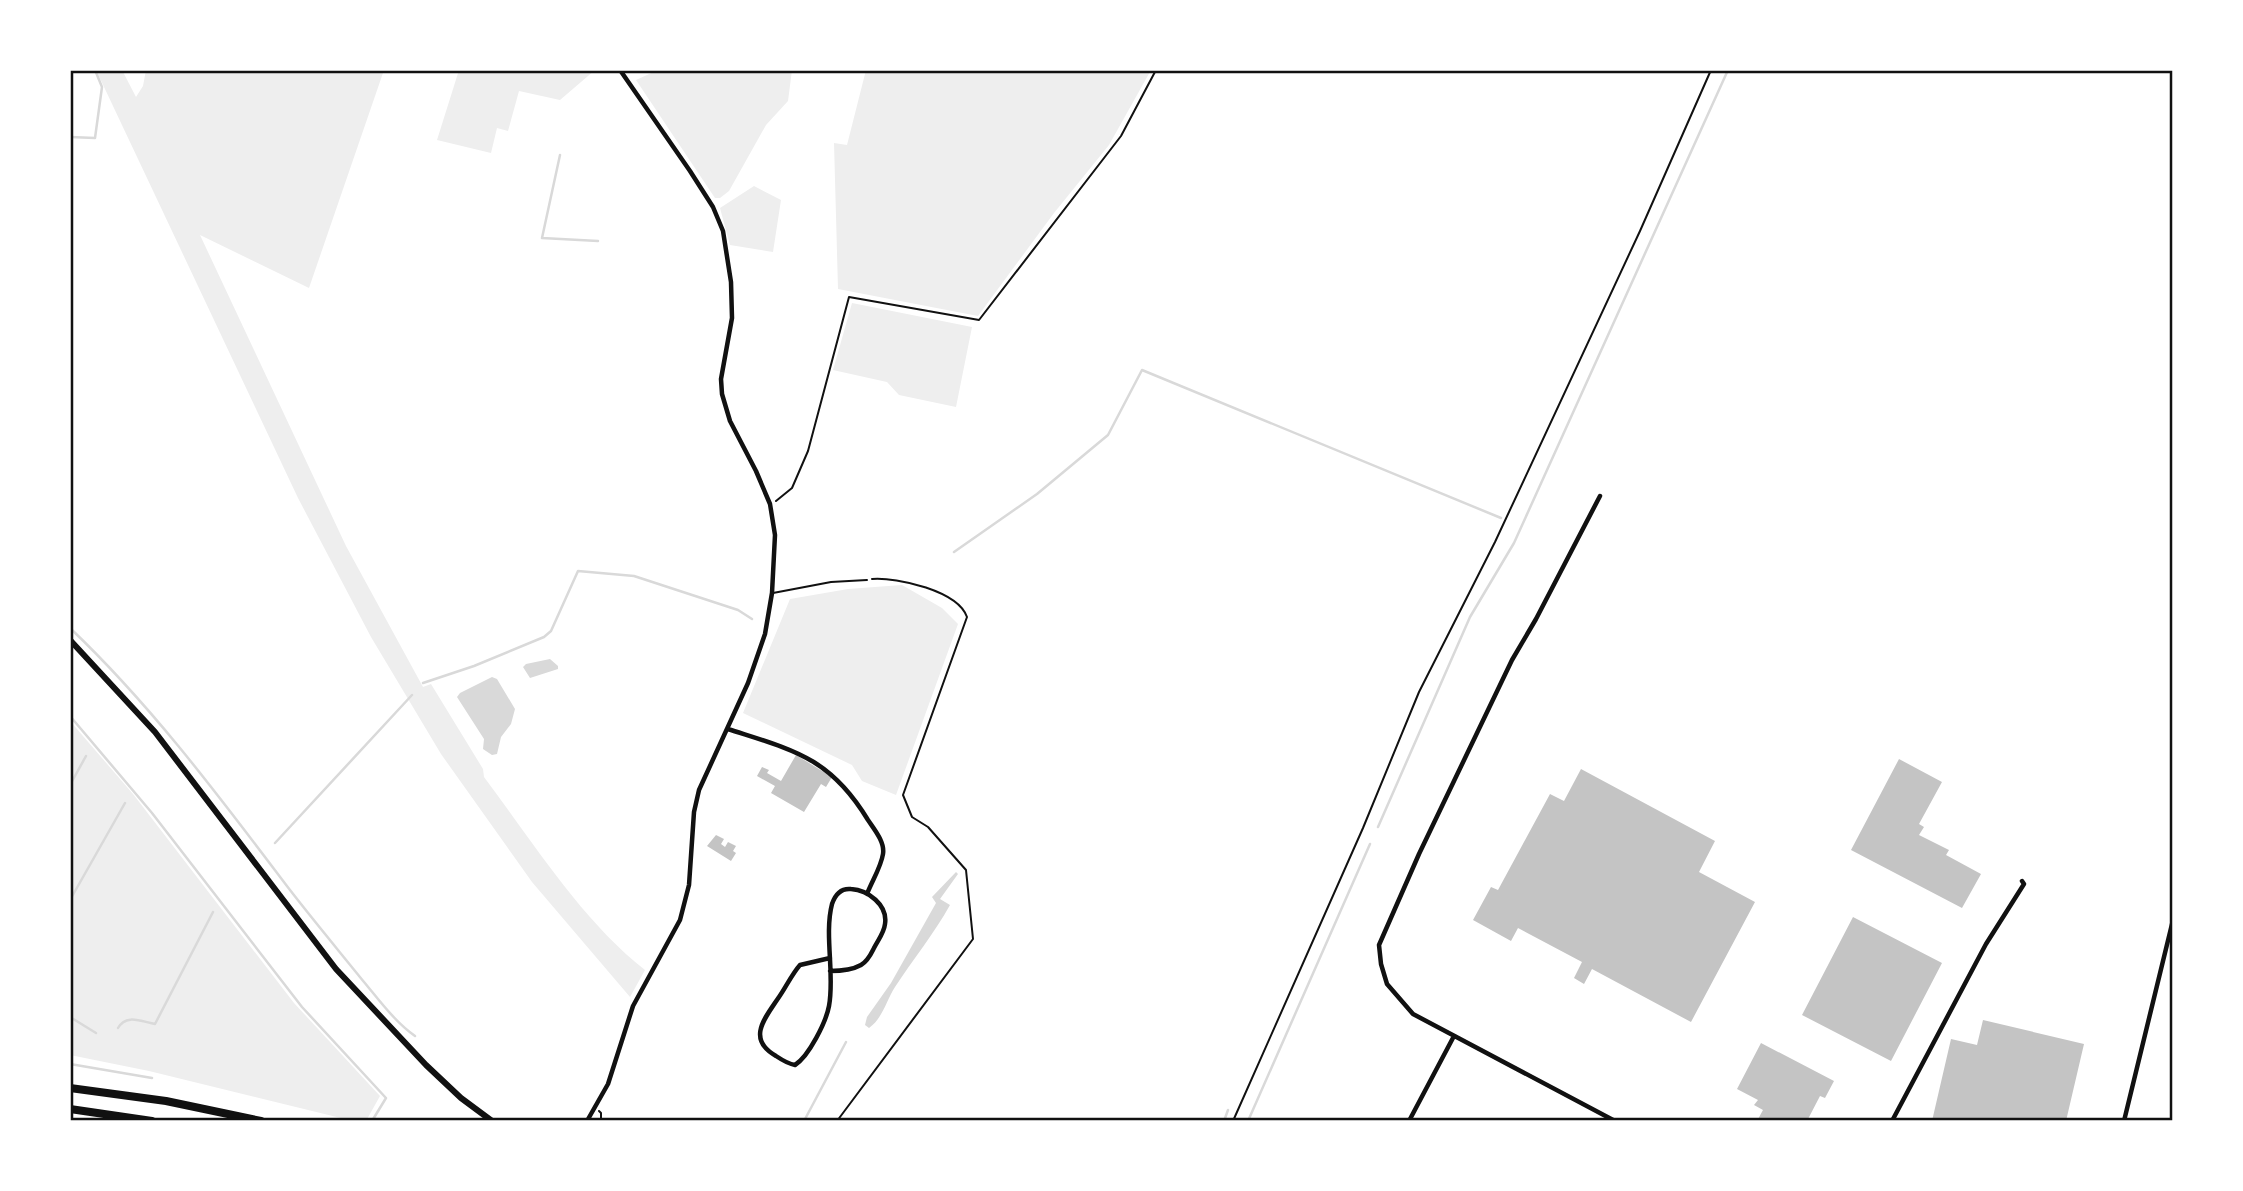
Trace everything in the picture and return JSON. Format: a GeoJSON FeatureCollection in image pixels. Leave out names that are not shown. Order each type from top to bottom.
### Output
{"type":"FeatureCollection","features":[{"type":"Feature","properties":{"kind":"highway"},"geometry":{"type":"LineString","coordinates":[[70,1088],[166,1101],[261,1121]]}},
{"type":"Feature","properties":{"kind":"highway"},"geometry":{"type":"LineString","coordinates":[[70,1109],[152,1121]]}},
{"type":"Feature","properties":{"kind":"main road"},"geometry":{"type":"LineString","coordinates":[[70,640],[155,732],[336,969],[426,1065],[461,1098],[492,1121]]}},
{"type":"Feature","properties":{"kind":"street"},"geometry":{"type":"LineString","coordinates":[[587,1121],[608,1084],[633,1006],[680,920],[689,885],[694,812],[699,790],[748,683],[765,634],[772,593],[775,535],[770,503],[730,421],[722,394],[721,379],[732,318],[731,282],[723,231],[712,206],[690,171],[620,70]]}},
{"type":"Feature","properties":{"kind":"street"},"geometry":{"type":"LineString","coordinates":[[1600,496],[1512,660],[1419,854],[1379,945],[1387,984],[1413,1014],[1615,1121]]}},
{"type":"Feature","properties":{"kind":"street"},"geometry":{"type":"LineString","coordinates":[[728,729],[799,753],[826,769],[842,783],[856,800],[883,846],[881,860],[866,894]]}},
{"type":"Feature","properties":{"kind":"street"},"geometry":{"type":"LineString","coordinates":[[1892,1121],[1986,944],[2024,884],[2022,881]]}},
{"type":"Feature","properties":{"kind":"street"},"geometry":{"type":"LineString","coordinates":[[830,958],[800,965],[761,1027],[760,1039],[766,1050],[792,1065],[803,1059],[825,1021],[829,1006],[830,958],[833,901],[841,891],[854,889],[878,903],[886,920],[882,933],[865,962],[848,970],[830,971]]}},
{"type":"Feature","properties":{"kind":"street"},"geometry":{"type":"LineString","coordinates":[[2124,1121],[2173,920]]}},
{"type":"Feature","properties":{"kind":"street"},"geometry":{"type":"LineString","coordinates":[[1409,1121],[1454,1037]]}},
{"type":"Feature","properties":{"kind":"lane"},"geometry":{"type":"LineString","coordinates":[[1233,1121],[1363,828],[1419,692],[1495,542],[1712,70]]}},
{"type":"Feature","properties":{"kind":"lane"},"geometry":{"type":"LineString","coordinates":[[772,593],[831,582],[867,580]]}},
{"type":"Feature","properties":{"kind":"path"},"geometry":{"type":"LineString","coordinates":[[770,503],[780,500],[792,488],[808,451],[849,297],[979,320],[1121,136],[1156,70]]}},
{"type":"Feature","properties":{"kind":"path"},"geometry":{"type":"LineString","coordinates":[[837,1121],[974,939],[966,870],[928,827],[912,817],[903,795],[967,617],[961,605],[943,595],[887,578],[867,580]]}},
{"type":"Feature","properties":{"kind":"path"},"geometry":{"type":"LineString","coordinates":[[601,1116],[601,1121]]}},
{"type":"Feature","properties":{"kind":"shaded area"},"geometry":{"type":"Polygon","coordinates":[[[96,70],[122,70],[136,97],[143,86],[146,70],[384,70],[309,288],[200,235],[346,546],[423,687],[431,684],[483,769],[484,777],[559,879],[600,928],[645,970],[630,997],[532,882],[441,754],[371,637],[298,498],[96,70]]]}},
{"type":"Feature","properties":{"kind":"shaded area"},"geometry":{"type":"Polygon","coordinates":[[[459,70],[595,70],[560,100],[519,91],[508,131],[497,128],[491,153],[437,140],[459,70]]]}},
{"type":"Feature","properties":{"kind":"shaded area"},"geometry":{"type":"Polygon","coordinates":[[[658,70],[792,70],[788,101],[766,125],[729,191],[720,198],[715,198],[636,80],[658,70]]]}},
{"type":"Feature","properties":{"kind":"shaded area"},"geometry":{"type":"Polygon","coordinates":[[[866,70],[1151,70],[1109,145],[1054,213],[978,316],[838,289],[834,143],[847,145],[866,70]]]}},
{"type":"Feature","properties":{"kind":"shaded area"},"geometry":{"type":"Polygon","coordinates":[[[754,186],[781,200],[773,252],[730,245],[720,208],[754,186]]]}},
{"type":"Feature","properties":{"kind":"shaded area"},"geometry":{"type":"Polygon","coordinates":[[[852,303],[972,327],[956,407],[899,395],[887,382],[833,370],[852,303]]]}},
{"type":"Feature","properties":{"kind":"shaded area"},"geometry":{"type":"Polygon","coordinates":[[[902,585],[942,608],[958,624],[896,795],[862,781],[852,765],[743,713],[790,599],[848,589],[902,585]]]}},
{"type":"Feature","properties":{"kind":"shaded area"},"geometry":{"type":"Polygon","coordinates":[[[550,659],[558,669],[530,678],[523,667],[526,664],[550,659]]]}},
{"type":"Feature","properties":{"kind":"shaded area"},"geometry":{"type":"Polygon","coordinates":[[[492,677],[497,679],[515,709],[511,724],[501,737],[497,754],[492,755],[483,749],[484,739],[457,697],[492,677]]]}},
{"type":"Feature","properties":{"kind":"shaded area"},"geometry":{"type":"Polygon","coordinates":[[[70,721],[133,794],[294,1003],[380,1096],[366,1121],[353,1121],[149,1071],[70,1055],[70,721]]]}},
{"type":"Feature","properties":{"kind":"shaded area"},"geometry":{"type":"Polygon","coordinates":[[[956,872],[958,874],[940,899],[950,905],[895,987],[878,1019],[869,1028],[865,1025],[867,1017],[891,983],[936,903],[932,897],[956,872]]]}},
{"type":"Feature","properties":{"kind":"building"},"geometry":{"type":"Polygon","coordinates":[[[796,755],[832,777],[826,787],[821,784],[804,812],[771,793],[775,786],[757,776],[762,767],[781,781],[796,755]]]}},
{"type":"Feature","properties":{"kind":"building"},"geometry":{"type":"Polygon","coordinates":[[[1899,759],[1942,782],[1919,824],[1924,827],[1919,835],[1949,850],[1946,855],[1981,874],[1962,908],[1851,850],[1899,759]]]}},
{"type":"Feature","properties":{"kind":"building"},"geometry":{"type":"Polygon","coordinates":[[[1581,769],[1715,841],[1699,872],[1755,902],[1691,1022],[1592,969],[1584,984],[1574,978],[1582,962],[1518,928],[1511,941],[1473,920],[1491,887],[1498,890],[1550,794],[1564,801],[1581,769]]]}},
{"type":"Feature","properties":{"kind":"building"},"geometry":{"type":"Polygon","coordinates":[[[716,835],[724,839],[721,844],[725,847],[728,842],[736,846],[733,851],[736,853],[731,861],[707,846],[716,835]]]}},
{"type":"Feature","properties":{"kind":"building"},"geometry":{"type":"Polygon","coordinates":[[[1853,917],[1942,963],[1891,1061],[1802,1015],[1853,917]]]}},
{"type":"Feature","properties":{"kind":"building"},"geometry":{"type":"Polygon","coordinates":[[[1983,1020],[2084,1044],[2066,1121],[1932,1121],[1951,1039],[1977,1045],[1983,1020]]]}},
{"type":"Feature","properties":{"kind":"building"},"geometry":{"type":"Polygon","coordinates":[[[1761,1043],[1834,1081],[1825,1098],[1820,1096],[1807,1121],[1757,1121],[1763,1110],[1754,1105],[1758,1100],[1737,1089],[1761,1043]]]}},
{"type":"Feature","properties":{"kind":"waterway"},"geometry":{"type":"LineString","coordinates":[[70,137],[95,138],[102,87],[95,70]]}},
{"type":"Feature","properties":{"kind":"waterway"},"geometry":{"type":"LineString","coordinates":[[1378,827],[1470,617],[1514,543],[1728,70]]}},
{"type":"Feature","properties":{"kind":"waterway"},"geometry":{"type":"LineString","coordinates":[[560,155],[542,238],[598,241]]}},
{"type":"Feature","properties":{"kind":"waterway"},"geometry":{"type":"LineString","coordinates":[[954,552],[1037,494],[1108,435],[1142,370],[1501,518]]}},
{"type":"Feature","properties":{"kind":"waterway"},"geometry":{"type":"LineString","coordinates":[[423,683],[474,666],[544,637],[551,631],[578,571],[634,576],[738,610],[752,619]]}},
{"type":"Feature","properties":{"kind":"waterway"},"geometry":{"type":"LineString","coordinates":[[70,628],[130,689],[158,722],[375,996],[394,1018],[415,1036]]}},
{"type":"Feature","properties":{"kind":"waterway"},"geometry":{"type":"LineString","coordinates":[[275,843],[412,695]]}},
{"type":"Feature","properties":{"kind":"waterway"},"geometry":{"type":"LineString","coordinates":[[70,716],[152,813],[302,1007],[386,1098],[372,1121]]}},
{"type":"Feature","properties":{"kind":"waterway"},"geometry":{"type":"LineString","coordinates":[[70,785],[86,756]]}},
{"type":"Feature","properties":{"kind":"waterway"},"geometry":{"type":"LineString","coordinates":[[70,900],[125,803]]}},
{"type":"Feature","properties":{"kind":"waterway"},"geometry":{"type":"LineString","coordinates":[[1248,1121],[1370,844]]}},
{"type":"Feature","properties":{"kind":"waterway"},"geometry":{"type":"LineString","coordinates":[[118,1028],[129,1020],[155,1024],[213,912]]}},
{"type":"Feature","properties":{"kind":"waterway"},"geometry":{"type":"LineString","coordinates":[[70,1017],[96,1033]]}},
{"type":"Feature","properties":{"kind":"waterway"},"geometry":{"type":"LineString","coordinates":[[804,1121],[846,1042]]}},
{"type":"Feature","properties":{"kind":"waterway"},"geometry":{"type":"LineString","coordinates":[[70,1064],[152,1078]]}},
{"type":"Feature","properties":{"kind":"waterway"},"geometry":{"type":"LineString","coordinates":[[1224,1121],[1228,1110]]}}]}
